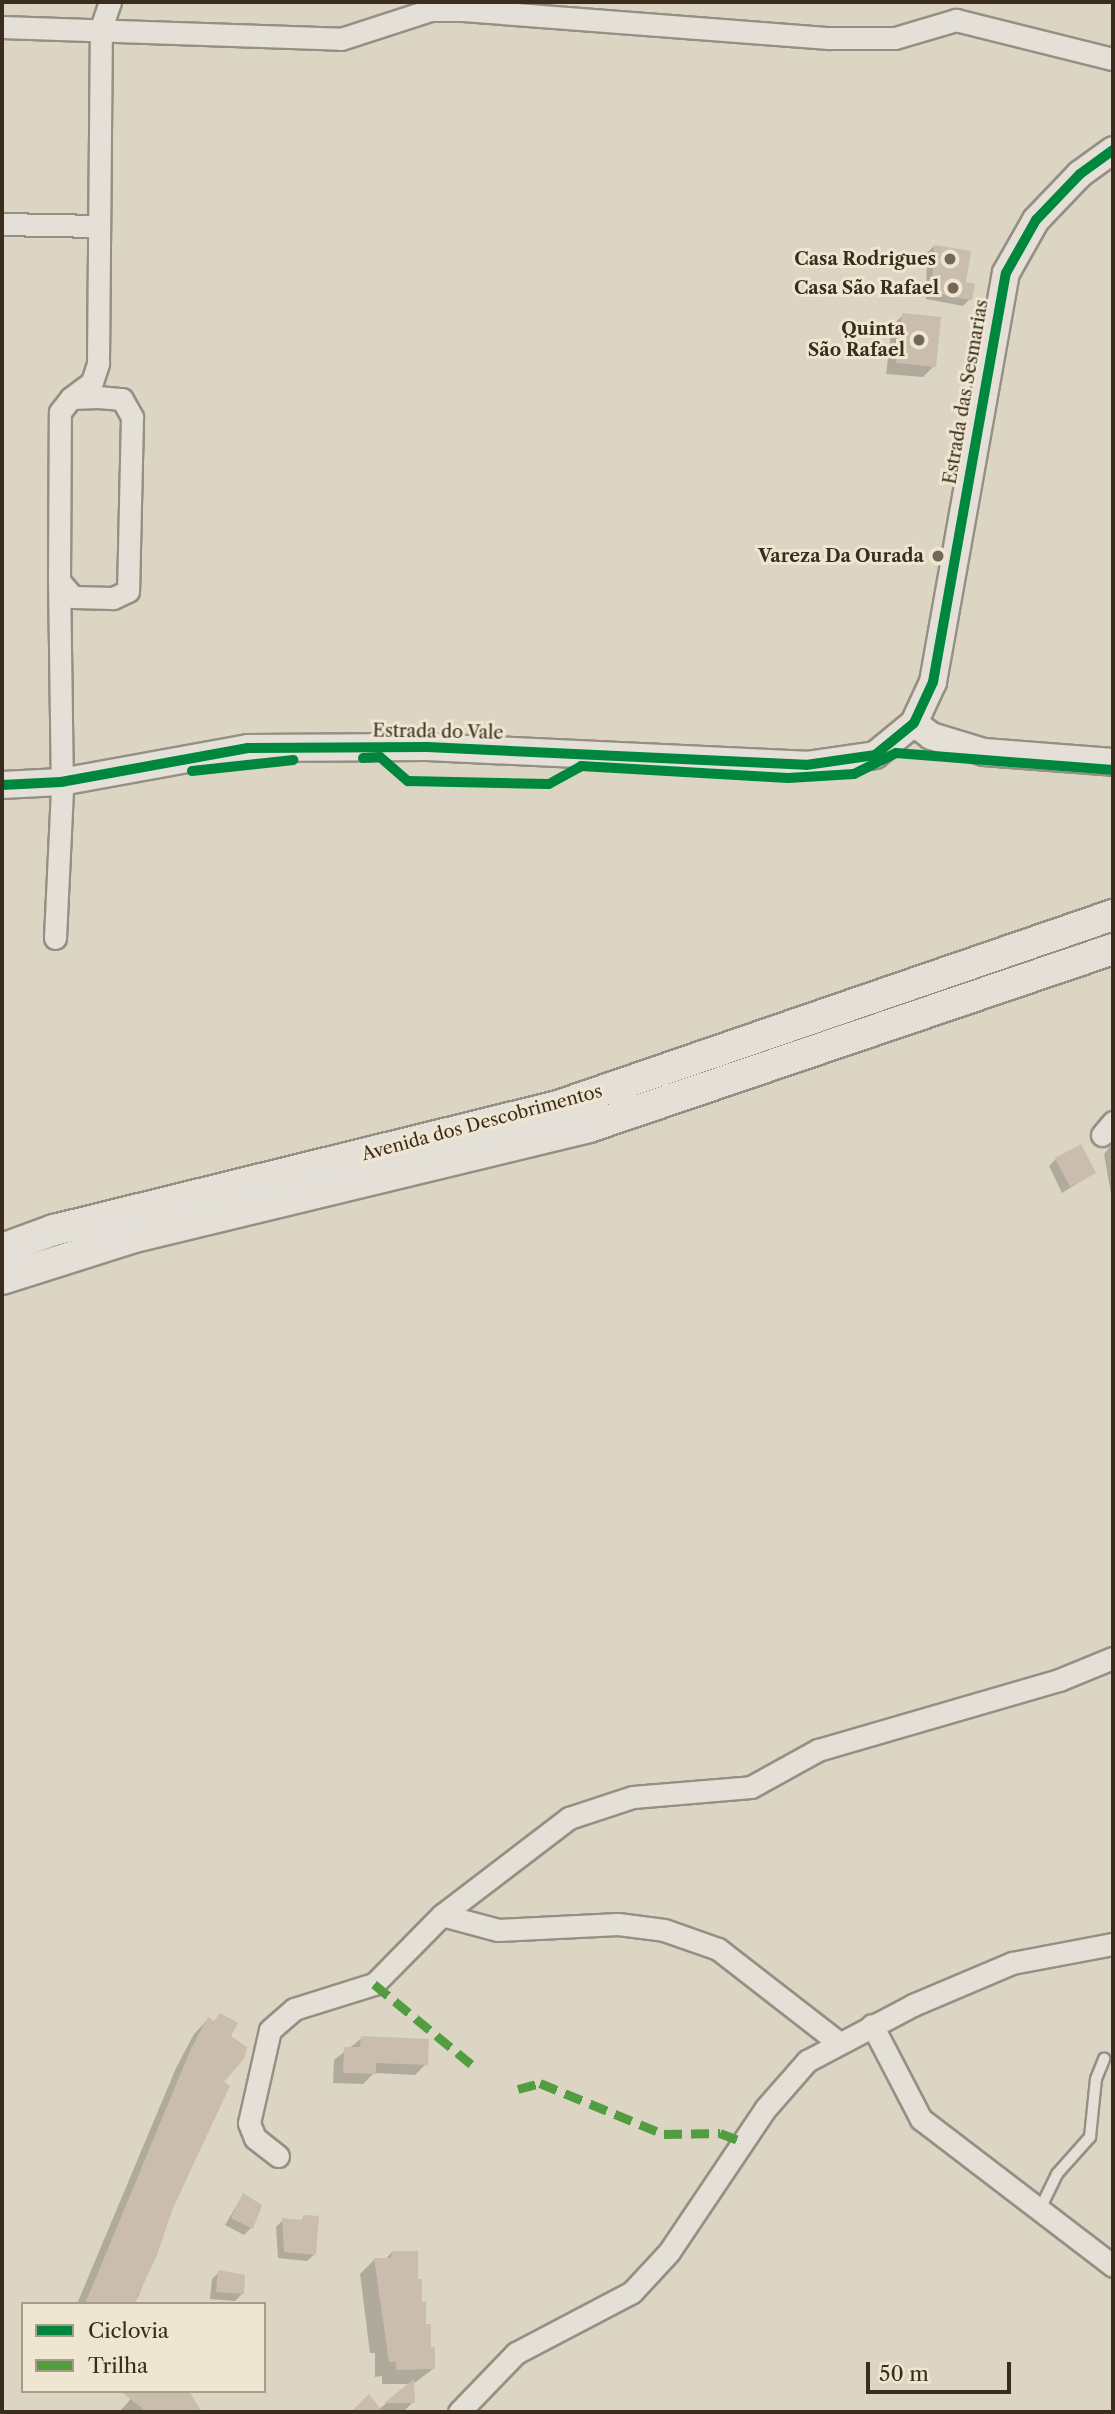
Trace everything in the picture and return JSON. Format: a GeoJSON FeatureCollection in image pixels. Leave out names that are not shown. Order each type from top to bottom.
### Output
{"type":"FeatureCollection","features":[{"type":"Feature","properties":{"kind":"main road","name":"Avenida dos Descobrimentos"},"geometry":{"type":"LineString","coordinates":[[2,1248],[66,1226],[558,1106],[1113,915]]}},
{"type":"Feature","properties":{"kind":"main road","name":"Avenida dos Descobrimentos"},"geometry":{"type":"LineString","coordinates":[[2,1279],[131,1238],[589,1127],[1113,949]]}},
{"type":"Feature","properties":{"kind":"street"},"geometry":{"type":"LineString","coordinates":[[55,938],[61,782],[60,412],[71,398],[92,382],[98,363],[97,226],[101,28],[110,2]]}},
{"type":"Feature","properties":{"kind":"street"},"geometry":{"type":"LineString","coordinates":[[2,27],[101,28],[169,36],[341,39],[430,10],[452,10],[829,38],[895,38],[956,20],[1113,59]]}},
{"type":"Feature","properties":{"kind":"street","name":"Estrada das Sesmarias"},"geometry":{"type":"LineString","coordinates":[[914,723],[933,682],[1006,273],[1036,220],[1080,174],[1113,149]]}},
{"type":"Feature","properties":{"kind":"street"},"geometry":{"type":"LineString","coordinates":[[2,224],[97,226]]}},
{"type":"Feature","properties":{"kind":"street"},"geometry":{"type":"LineString","coordinates":[[59,581],[73,597],[114,598],[128,591],[132,417],[122,399],[107,383],[98,363]]}},
{"type":"Feature","properties":{"kind":"street"},"geometry":{"type":"LineString","coordinates":[[71,398],[122,399]]}},
{"type":"Feature","properties":{"kind":"street"},"geometry":{"type":"LineString","coordinates":[[61,629],[69,613],[91,597]]}},
{"type":"Feature","properties":{"kind":"street"},"geometry":{"type":"LineString","coordinates":[[914,723],[931,736],[984,752],[1113,762]]}},
{"type":"Feature","properties":{"kind":"street","name":"Estrada do Vale"},"geometry":{"type":"LineString","coordinates":[[2,785],[61,782],[248,748],[427,747],[806,765],[875,755],[914,723]]}},
{"type":"Feature","properties":{"kind":"street"},"geometry":{"type":"LineString","coordinates":[[278,2156],[255,2138],[249,2123],[270,2030],[294,2009],[374,1984],[442,1915],[569,1818],[605,1803],[751,1787],[818,1751],[1059,1680],[1113,1658]]}},
{"type":"Feature","properties":{"kind":"street"},"geometry":{"type":"LineString","coordinates":[[442,1915],[498,1930],[618,1924],[664,1930],[718,1949],[838,2042]]}},
{"type":"Feature","properties":{"kind":"street"},"geometry":{"type":"LineString","coordinates":[[459,2412],[516,2353],[632,2292],[669,2252],[788,2080],[838,2042],[1012,1964],[1113,1944]]}},
{"type":"Feature","properties":{"kind":"street"},"geometry":{"type":"LineString","coordinates":[[872,2025],[921,2119],[1113,2266]]}},
{"type":"Feature","properties":{"kind":"lane"},"geometry":{"type":"LineString","coordinates":[[1040,2209],[1057,2174],[1090,2137],[1096,2078],[1104,2059]]}},
{"type":"Feature","properties":{"kind":"building"},"geometry":{"type":"Polygon","coordinates":[[[934,245],[971,251],[966,282],[975,284],[972,300],[932,293],[934,245]]]}},
{"type":"Feature","properties":{"kind":"building","name":"Quinta São Rafael"},"geometry":{"type":"Polygon","coordinates":[[[902,313],[941,317],[936,367],[896,363],[902,313]]]}},
{"type":"Feature","properties":{"kind":"building"},"geometry":{"type":"Polygon","coordinates":[[[1081,1144],[1096,1173],[1070,1187],[1055,1158],[1081,1144]]]}},
{"type":"Feature","properties":{"kind":"building"},"geometry":{"type":"Polygon","coordinates":[[[220,2013],[238,2023],[231,2036],[247,2047],[244,2059],[224,2082],[230,2086],[173,2208],[157,2255],[135,2302],[86,2302],[190,2051],[208,2017],[214,2021],[220,2013]]]}},
{"type":"Feature","properties":{"kind":"building"},"geometry":{"type":"Polygon","coordinates":[[[361,2036],[429,2039],[428,2065],[376,2063],[376,2074],[343,2073],[344,2047],[360,2047],[361,2036]]]}},
{"type":"Feature","properties":{"kind":"building"},"geometry":{"type":"Polygon","coordinates":[[[243,2193],[262,2205],[253,2229],[231,2218],[243,2193]]]}},
{"type":"Feature","properties":{"kind":"building"},"geometry":{"type":"Polygon","coordinates":[[[303,2215],[319,2216],[316,2255],[284,2252],[282,2218],[303,2220],[303,2215]]]}},
{"type":"Feature","properties":{"kind":"building"},"geometry":{"type":"Polygon","coordinates":[[[392,2251],[418,2251],[418,2279],[422,2279],[422,2302],[426,2301],[426,2324],[431,2324],[435,2369],[396,2370],[396,2362],[389,2362],[374,2258],[391,2258],[392,2251]]]}},
{"type":"Feature","properties":{"kind":"building"},"geometry":{"type":"Polygon","coordinates":[[[218,2270],[245,2275],[244,2294],[216,2292],[218,2270]]]}},
{"type":"Feature","properties":{"kind":"building"},"geometry":{"type":"Polygon","coordinates":[[[414,2379],[415,2403],[384,2403],[414,2379]]]}},
{"type":"Feature","properties":{"kind":"building"},"geometry":{"type":"Polygon","coordinates":[[[123,2393],[190,2393],[202,2412],[147,2412],[123,2393]]]}},
{"type":"Feature","properties":{"kind":"building"},"geometry":{"type":"Polygon","coordinates":[[[369,2394],[383,2412],[351,2412],[369,2394]]]}},
{"type":"Feature","properties":{"kind":"marked path"},"geometry":{"type":"LineString","coordinates":[[374,1984],[471,2064]]}},
{"type":"Feature","properties":{"kind":"marked path"},"geometry":{"type":"LineString","coordinates":[[518,2089],[540,2083],[664,2134],[720,2133],[743,2142]]}},
{"type":"Feature","properties":{"kind":"cycle path"},"geometry":{"type":"LineString","coordinates":[[2,785],[61,782],[248,748],[427,747],[806,765],[875,755],[914,723],[933,682],[1006,273],[1036,220],[1080,174],[1113,150]]}},
{"type":"Feature","properties":{"kind":"cycle path"},"geometry":{"type":"LineString","coordinates":[[363,758],[380,757],[408,781],[549,784],[581,766],[788,778],[854,774],[896,753],[1113,770]]}},
{"type":"Feature","properties":{"kind":"cycle path"},"geometry":{"type":"LineString","coordinates":[[192,771],[293,760]]}},
{"type":"Feature","properties":{"kind":"place","name":"Casa Rodrigues"},"geometry":{"type":"Point","coordinates":[950,259]}},
{"type":"Feature","properties":{"kind":"place","name":"Casa São Rafael"},"geometry":{"type":"Point","coordinates":[953,288]}},
{"type":"Feature","properties":{"kind":"place","name":"Quinta São Rafael"},"geometry":{"type":"Point","coordinates":[919,340]}},
{"type":"Feature","properties":{"kind":"place","name":"Vareza Da Ourada"},"geometry":{"type":"Point","coordinates":[938,556]}}]}
